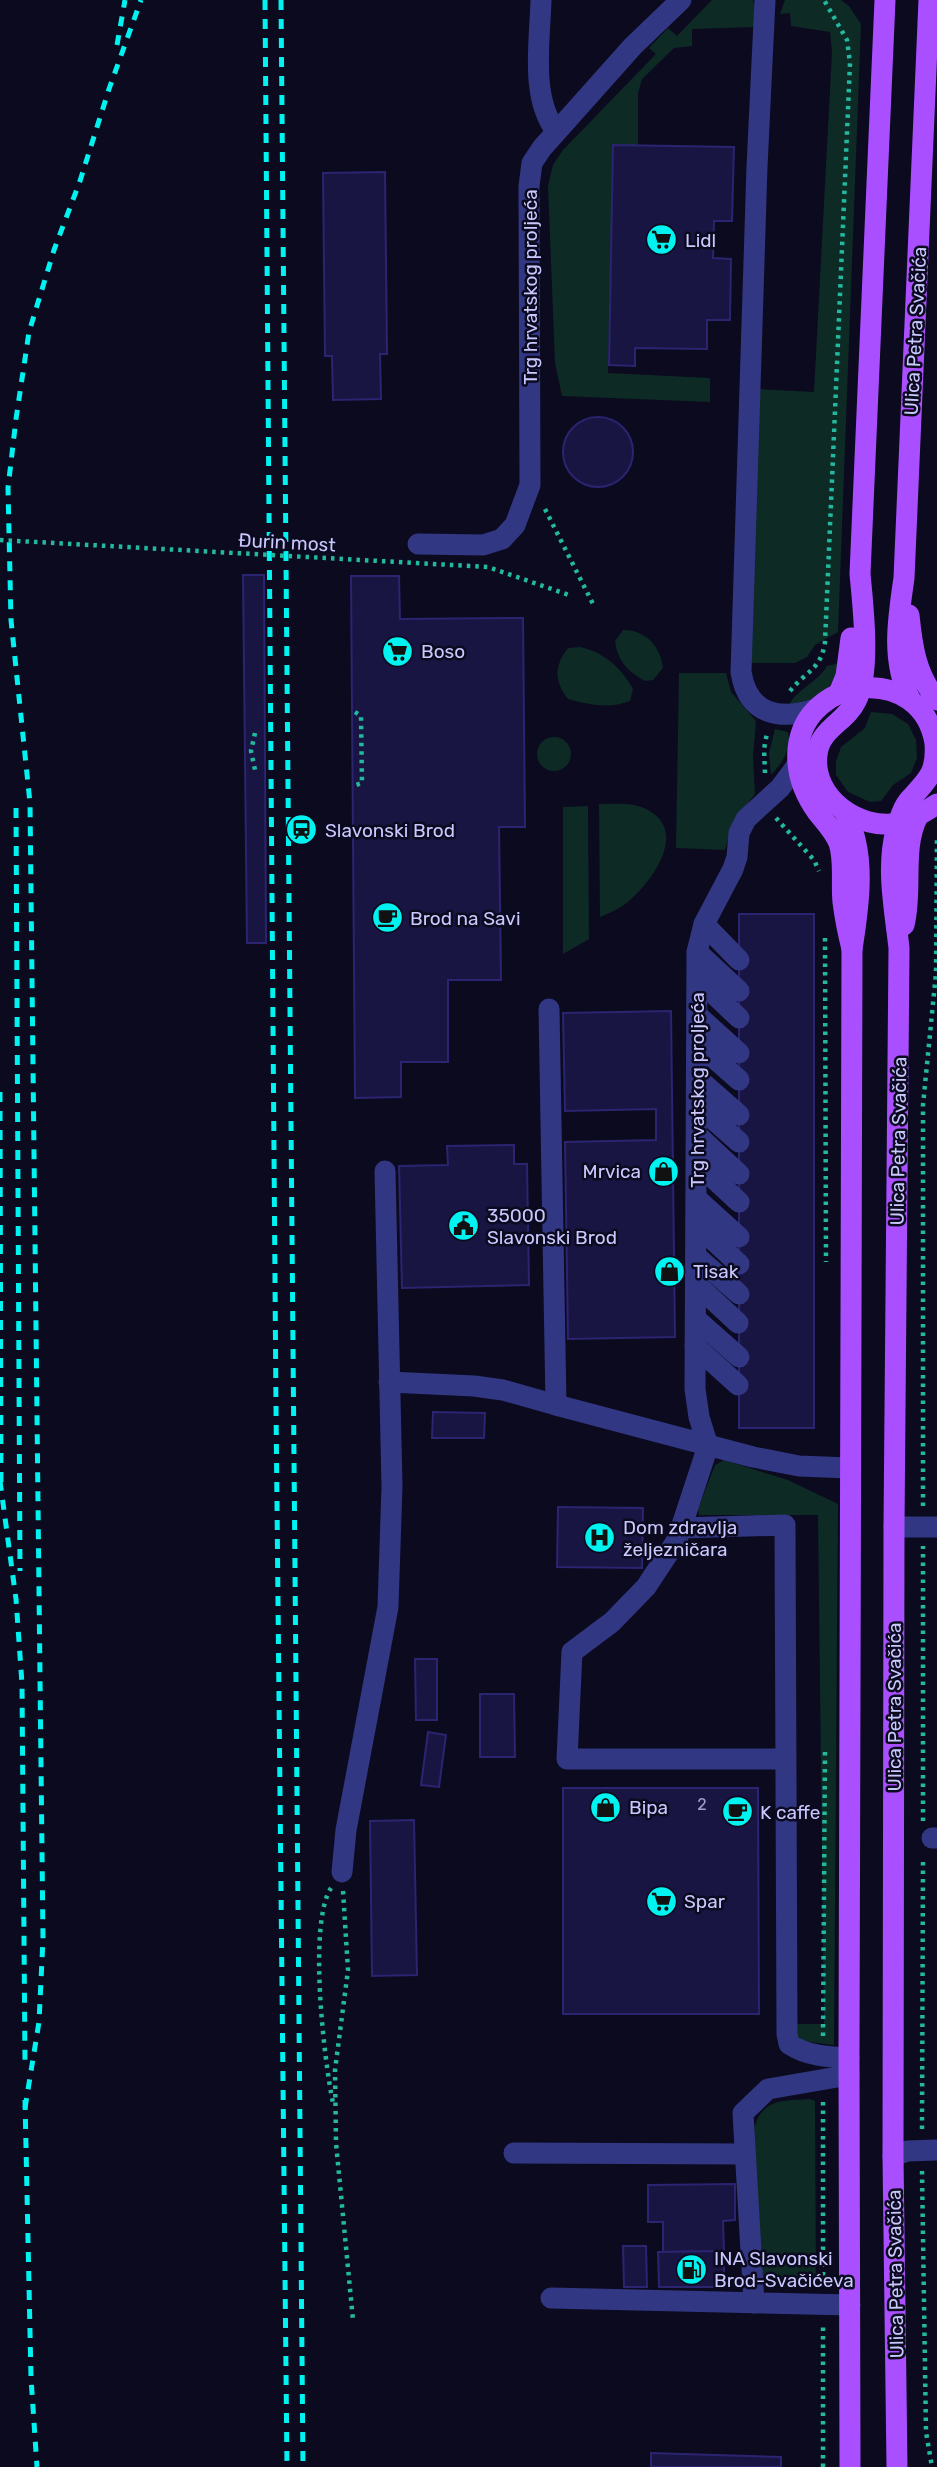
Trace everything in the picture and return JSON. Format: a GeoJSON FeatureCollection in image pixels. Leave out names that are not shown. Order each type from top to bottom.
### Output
{"type":"FeatureCollection","features":[{"type":"Feature","properties":{"kind":"main road"},"geometry":{"type":"LineString","coordinates":[[885,0],[860,574],[865,635],[858,697],[845,717],[825,733],[817,755],[817,770],[821,783],[836,804],[869,823],[908,820],[937,804]]}},
{"type":"Feature","properties":{"kind":"main road","name":"Ulica Petra Svačića"},"geometry":{"type":"LineString","coordinates":[[927,709],[900,673],[897,657],[904,578],[929,0]]}},
{"type":"Feature","properties":{"kind":"main road"},"geometry":{"type":"LineString","coordinates":[[839,694],[850,656],[851,626],[860,574]]}},
{"type":"Feature","properties":{"kind":"main road"},"geometry":{"type":"LineString","coordinates":[[852,949],[843,901],[840,846],[833,831],[807,797],[800,781],[798,746],[802,733],[818,708],[839,694],[860,688],[882,688],[927,709],[936,756],[934,769],[930,780],[910,799],[908,820]]}},
{"type":"Feature","properties":{"kind":"main road"},"geometry":{"type":"LineString","coordinates":[[844,811],[852,826],[859,894],[852,949],[850,2467]]}},
{"type":"Feature","properties":{"kind":"main road","name":"Ulica Petra Svačića"},"geometry":{"type":"LineString","coordinates":[[897,2467],[893,2156],[894,1527],[900,948],[893,846],[908,820]]}},
{"type":"Feature","properties":{"kind":"street"},"geometry":{"type":"LineString","coordinates":[[541,0],[540,89],[547,119],[556,131]]}},
{"type":"Feature","properties":{"kind":"street","name":"Trg hrvatskog proljeća"},"geometry":{"type":"LineString","coordinates":[[418,544],[483,545],[502,540],[515,525],[530,485],[532,163],[556,131],[633,46],[681,0]]}},
{"type":"Feature","properties":{"kind":"street"},"geometry":{"type":"LineString","coordinates":[[765,0],[740,661],[743,684],[748,694],[766,711],[788,716],[818,708]]}},
{"type":"Feature","properties":{"kind":"street","name":"Trg hrvatskog proljeća"},"geometry":{"type":"LineString","coordinates":[[708,1446],[699,1417],[695,1389],[697,952],[704,924],[733,869],[739,833],[746,819],[780,788],[798,764]]}},
{"type":"Feature","properties":{"kind":"street"},"geometry":{"type":"LineString","coordinates":[[704,924],[739,960]]}},
{"type":"Feature","properties":{"kind":"street"},"geometry":{"type":"LineString","coordinates":[[697,952],[739,991]]}},
{"type":"Feature","properties":{"kind":"street"},"geometry":{"type":"LineString","coordinates":[[698,979],[739,1017]]}},
{"type":"Feature","properties":{"kind":"street"},"geometry":{"type":"LineString","coordinates":[[549,1009],[556,1405]]}},
{"type":"Feature","properties":{"kind":"street"},"geometry":{"type":"LineString","coordinates":[[697,1015],[739,1053]]}},
{"type":"Feature","properties":{"kind":"street"},"geometry":{"type":"LineString","coordinates":[[697,1043],[739,1080]]}},
{"type":"Feature","properties":{"kind":"street"},"geometry":{"type":"LineString","coordinates":[[697,1078],[739,1115]]}},
{"type":"Feature","properties":{"kind":"street"},"geometry":{"type":"LineString","coordinates":[[697,1105],[739,1142]]}},
{"type":"Feature","properties":{"kind":"street"},"geometry":{"type":"LineString","coordinates":[[698,1136],[739,1174]]}},
{"type":"Feature","properties":{"kind":"street"},"geometry":{"type":"LineString","coordinates":[[698,1164],[738,1202]]}},
{"type":"Feature","properties":{"kind":"street"},"geometry":{"type":"LineString","coordinates":[[342,1872],[346,1830],[388,1607],[391,1486],[385,1171]]}},
{"type":"Feature","properties":{"kind":"street"},"geometry":{"type":"LineString","coordinates":[[697,1199],[739,1237]]}},
{"type":"Feature","properties":{"kind":"street"},"geometry":{"type":"LineString","coordinates":[[697,1225],[739,1264]]}},
{"type":"Feature","properties":{"kind":"street"},"geometry":{"type":"LineString","coordinates":[[696,1256],[738,1294]]}},
{"type":"Feature","properties":{"kind":"street"},"geometry":{"type":"LineString","coordinates":[[696,1284],[738,1323]]}},
{"type":"Feature","properties":{"kind":"street"},"geometry":{"type":"LineString","coordinates":[[696,1319],[739,1357]]}},
{"type":"Feature","properties":{"kind":"street"},"geometry":{"type":"LineString","coordinates":[[695,1346],[738,1385]]}},
{"type":"Feature","properties":{"kind":"street"},"geometry":{"type":"LineString","coordinates":[[390,1382],[474,1385],[503,1390],[708,1446],[799,1466],[850,1468]]}},
{"type":"Feature","properties":{"kind":"street"},"geometry":{"type":"LineString","coordinates":[[708,1446],[677,1540],[646,1587],[612,1622],[572,1652],[567,1759],[785,1759]]}},
{"type":"Feature","properties":{"kind":"street"},"geometry":{"type":"LineString","coordinates":[[894,1527],[930,1520]]}},
{"type":"Feature","properties":{"kind":"street"},"geometry":{"type":"LineString","coordinates":[[681,1528],[785,1525],[786,1980],[789,2044],[798,2050],[823,2056],[849,2067]]}},
{"type":"Feature","properties":{"kind":"street"},"geometry":{"type":"LineString","coordinates":[[754,2303],[743,2113],[768,2089],[849,2067]]}},
{"type":"Feature","properties":{"kind":"street"},"geometry":{"type":"LineString","coordinates":[[893,2156],[907,2151],[930,2157]]}},
{"type":"Feature","properties":{"kind":"street"},"geometry":{"type":"LineString","coordinates":[[514,2153],[744,2154]]}},
{"type":"Feature","properties":{"kind":"street"},"geometry":{"type":"LineString","coordinates":[[551,2298],[850,2305]]}},
{"type":"Feature","properties":{"kind":"path"},"geometry":{"type":"LineString","coordinates":[[783,699],[817,667],[823,656],[825,642],[850,63],[847,40],[824,0]]}},
{"type":"Feature","properties":{"kind":"path"},"geometry":{"type":"LineString","coordinates":[[530,485],[534,487],[593,604]]}},
{"type":"Feature","properties":{"kind":"path","name":"Đurin most"},"geometry":{"type":"LineString","coordinates":[[0,540],[488,567],[569,595]]}},
{"type":"Feature","properties":{"kind":"path"},"geometry":{"type":"LineString","coordinates":[[355,712],[361,716],[362,750],[362,783],[356,785]]}},
{"type":"Feature","properties":{"kind":"path"},"geometry":{"type":"LineString","coordinates":[[765,774],[764,749],[768,731]]}},
{"type":"Feature","properties":{"kind":"path"},"geometry":{"type":"LineString","coordinates":[[255,733],[251,751],[256,770]]}},
{"type":"Feature","properties":{"kind":"path"},"geometry":{"type":"LineString","coordinates":[[774,815],[814,860],[821,875]]}},
{"type":"Feature","properties":{"kind":"path"},"geometry":{"type":"LineString","coordinates":[[930,1520],[923,1105],[936,973],[937,837]]}},
{"type":"Feature","properties":{"kind":"path"},"geometry":{"type":"LineString","coordinates":[[825,934],[826,1264]]}},
{"type":"Feature","properties":{"kind":"path"},"geometry":{"type":"LineString","coordinates":[[823,2015],[825,1742]]}},
{"type":"Feature","properties":{"kind":"path"},"geometry":{"type":"LineString","coordinates":[[342,1872],[348,1970],[335,2070],[336,2143],[353,2320]]}},
{"type":"Feature","properties":{"kind":"path"},"geometry":{"type":"LineString","coordinates":[[336,2115],[327,2076],[319,1926],[326,1895],[342,1872]]}},
{"type":"Feature","properties":{"kind":"path"},"geometry":{"type":"LineString","coordinates":[[822,2284],[823,2106]]}},
{"type":"Feature","properties":{"kind":"path"},"geometry":{"type":"LineString","coordinates":[[930,2157],[926,2432],[932,2467]]}},
{"type":"Feature","properties":{"kind":"path"},"geometry":{"type":"LineString","coordinates":[[823,2325],[823,2467]]}},
{"type":"Feature","properties":{"kind":"green space"},"geometry":{"type":"Polygon","coordinates":[[[712,0],[753,0],[756,11],[754,27],[692,29],[692,46],[674,48],[642,79],[638,93],[638,146],[613,146],[608,373],[710,378],[710,402],[562,396],[555,363],[548,186],[553,165],[563,150],[656,54],[649,48],[668,28],[677,36],[712,0]]]}},
{"type":"Feature","properties":{"kind":"green space"},"geometry":{"type":"Polygon","coordinates":[[[785,0],[841,0],[849,6],[861,24],[838,632],[815,645],[807,657],[795,663],[748,663],[759,389],[814,392],[832,52],[830,32],[791,26],[790,13],[780,14],[785,0]]]}},
{"type":"Feature","properties":{"kind":"green space"},"geometry":{"type":"Polygon","coordinates":[[[623,630],[645,636],[655,646],[663,668],[653,680],[645,681],[621,660],[615,641],[623,630]]]}},
{"type":"Feature","properties":{"kind":"green space"},"geometry":{"type":"Polygon","coordinates":[[[580,647],[604,657],[623,674],[633,689],[630,701],[599,705],[568,699],[558,680],[558,667],[568,648],[580,647]]]}},
{"type":"Feature","properties":{"kind":"green space"},"geometry":{"type":"Polygon","coordinates":[[[840,663],[823,693],[789,705],[827,666],[840,663]]]}},
{"type":"Feature","properties":{"kind":"green space"},"geometry":{"type":"Polygon","coordinates":[[[679,673],[726,673],[731,692],[756,721],[753,757],[755,794],[737,820],[725,850],[676,848],[679,673]]]}},
{"type":"Feature","properties":{"kind":"green space"},"geometry":{"type":"Polygon","coordinates":[[[871,712],[892,714],[908,724],[916,740],[917,758],[911,773],[893,785],[881,801],[870,802],[848,792],[836,775],[836,762],[841,747],[865,728],[871,712]]]}},
{"type":"Feature","properties":{"kind":"green space"},"geometry":{"type":"Polygon","coordinates":[[[775,729],[788,732],[789,744],[782,761],[771,775],[769,753],[775,729]]]}},
{"type":"Feature","properties":{"kind":"green space"},"geometry":{"type":"Polygon","coordinates":[[[554,737],[566,742],[571,754],[566,766],[554,771],[542,766],[537,754],[542,742],[554,737]]]}},
{"type":"Feature","properties":{"kind":"green space"},"geometry":{"type":"Polygon","coordinates":[[[599,804],[630,805],[648,810],[660,819],[666,843],[663,856],[648,881],[629,901],[600,917],[599,804]]]}},
{"type":"Feature","properties":{"kind":"green space"},"geometry":{"type":"Polygon","coordinates":[[[588,806],[589,939],[563,954],[563,807],[588,806]]]}},
{"type":"Feature","properties":{"kind":"green space"},"geometry":{"type":"Polygon","coordinates":[[[724,1460],[788,1480],[838,1504],[834,2045],[795,2038],[793,2024],[824,2024],[818,1515],[699,1515],[698,1509],[715,1465],[724,1460]]]}},
{"type":"Feature","properties":{"kind":"green space"},"geometry":{"type":"Polygon","coordinates":[[[783,2101],[815,2101],[816,2288],[773,2287],[761,2278],[754,2129],[768,2106],[783,2101]]]}},
{"type":"Feature","properties":{"kind":"building","name":"Lidl"},"geometry":{"type":"Polygon","coordinates":[[[613,145],[734,147],[732,221],[714,221],[713,258],[731,259],[730,320],[707,320],[707,349],[635,348],[635,366],[609,365],[613,145]]]}},
{"type":"Feature","properties":{"kind":"building"},"geometry":{"type":"Polygon","coordinates":[[[385,172],[387,354],[380,354],[381,399],[333,400],[332,356],[325,356],[323,173],[385,172]]]}},
{"type":"Feature","properties":{"kind":"building"},"geometry":{"type":"Polygon","coordinates":[[[598,417],[623,427],[633,452],[623,477],[598,487],[573,477],[563,452],[573,427],[598,417]]]}},
{"type":"Feature","properties":{"kind":"building"},"geometry":{"type":"Polygon","coordinates":[[[243,575],[264,575],[266,943],[247,943],[243,575]]]}},
{"type":"Feature","properties":{"kind":"building"},"geometry":{"type":"Polygon","coordinates":[[[351,576],[399,576],[400,619],[523,618],[525,827],[499,827],[501,980],[448,980],[448,1062],[401,1062],[401,1097],[355,1098],[351,576]]]}},
{"type":"Feature","properties":{"kind":"building"},"geometry":{"type":"Polygon","coordinates":[[[739,914],[814,914],[814,1428],[739,1428],[739,914]]]}},
{"type":"Feature","properties":{"kind":"building"},"geometry":{"type":"Polygon","coordinates":[[[671,1011],[675,1337],[568,1339],[565,1142],[656,1140],[656,1109],[565,1111],[563,1013],[671,1011]]]}},
{"type":"Feature","properties":{"kind":"building","name":"35000 Slavonski Brod"},"geometry":{"type":"Polygon","coordinates":[[[514,1145],[514,1164],[527,1164],[529,1285],[402,1288],[399,1166],[448,1165],[447,1146],[514,1145]]]}},
{"type":"Feature","properties":{"kind":"building"},"geometry":{"type":"Polygon","coordinates":[[[433,1412],[485,1413],[484,1438],[432,1438],[433,1412]]]}},
{"type":"Feature","properties":{"kind":"building","name":"Dom zdravlja željezničara"},"geometry":{"type":"Polygon","coordinates":[[[558,1507],[643,1508],[642,1568],[557,1567],[558,1507]]]}},
{"type":"Feature","properties":{"kind":"building"},"geometry":{"type":"Polygon","coordinates":[[[415,1659],[437,1659],[437,1720],[416,1720],[415,1659]]]}},
{"type":"Feature","properties":{"kind":"building"},"geometry":{"type":"Polygon","coordinates":[[[480,1694],[514,1694],[515,1757],[480,1757],[480,1694]]]}},
{"type":"Feature","properties":{"kind":"building"},"geometry":{"type":"Polygon","coordinates":[[[428,1732],[446,1735],[439,1787],[421,1785],[428,1732]]]}},
{"type":"Feature","properties":{"kind":"building","name":"Spar"},"geometry":{"type":"Polygon","coordinates":[[[563,1788],[758,1788],[759,2014],[563,2014],[563,1788]]]}},
{"type":"Feature","properties":{"kind":"building"},"geometry":{"type":"Polygon","coordinates":[[[414,1820],[417,1975],[372,1976],[370,1821],[414,1820]]]}},
{"type":"Feature","properties":{"kind":"building"},"geometry":{"type":"Polygon","coordinates":[[[735,2184],[735,2220],[723,2221],[724,2251],[663,2252],[663,2222],[648,2222],[648,2185],[735,2184]]]}},
{"type":"Feature","properties":{"kind":"building"},"geometry":{"type":"Polygon","coordinates":[[[623,2246],[646,2246],[647,2287],[624,2287],[623,2246]]]}},
{"type":"Feature","properties":{"kind":"building","name":"INA Slavonski Brod-Svačićeva"},"geometry":{"type":"Polygon","coordinates":[[[724,2251],[724,2287],[659,2287],[658,2252],[724,2251]]]}},
{"type":"Feature","properties":{"kind":"building"},"geometry":{"type":"Polygon","coordinates":[[[651,2453],[781,2457],[781,2467],[651,2467],[651,2453]]]}},
{"type":"Feature","properties":{"kind":"railway"},"geometry":{"type":"LineString","coordinates":[[117,45],[125,0]]}},
{"type":"Feature","properties":{"kind":"railway"},"geometry":{"type":"LineString","coordinates":[[25,2108],[39,2022],[43,1939],[30,803],[11,620],[8,488],[29,332],[54,250],[141,0]]}},
{"type":"Feature","properties":{"kind":"railway"},"geometry":{"type":"LineString","coordinates":[[265,0],[287,2467]]}},
{"type":"Feature","properties":{"kind":"railway"},"geometry":{"type":"LineString","coordinates":[[281,0],[303,2467]]}},
{"type":"Feature","properties":{"kind":"railway"},"geometry":{"type":"LineString","coordinates":[[16,808],[20,1571]]}},
{"type":"Feature","properties":{"kind":"railway"},"geometry":{"type":"LineString","coordinates":[[0,1092],[1,1485]]}},
{"type":"Feature","properties":{"kind":"railway"},"geometry":{"type":"LineString","coordinates":[[0,1481],[16,1599],[22,1684],[25,2065]]}},
{"type":"Feature","properties":{"kind":"railway"},"geometry":{"type":"LineString","coordinates":[[25,2100],[31,2378],[37,2467]]}},
{"type":"Feature","properties":{"kind":"place","name":"Lidl"},"geometry":{"type":"Point","coordinates":[662,240]}},
{"type":"Feature","properties":{"kind":"place","name":"Boso"},"geometry":{"type":"Point","coordinates":[398,651]}},
{"type":"Feature","properties":{"kind":"place","name":"Slavonski Brod"},"geometry":{"type":"Point","coordinates":[302,830]}},
{"type":"Feature","properties":{"kind":"place","name":"Brod na Savi"},"geometry":{"type":"Point","coordinates":[387,918]}},
{"type":"Feature","properties":{"kind":"place","name":"Mrvica"},"geometry":{"type":"Point","coordinates":[664,1171]}},
{"type":"Feature","properties":{"kind":"place","name":"35000 Slavonski Brod"},"geometry":{"type":"Point","coordinates":[464,1226]}},
{"type":"Feature","properties":{"kind":"place","name":"Tisak"},"geometry":{"type":"Point","coordinates":[670,1271]}},
{"type":"Feature","properties":{"kind":"place","name":"Dom zdravlja željezničara"},"geometry":{"type":"Point","coordinates":[600,1538]}},
{"type":"Feature","properties":{"kind":"place","name":"Bipa"},"geometry":{"type":"Point","coordinates":[606,1807]}},
{"type":"Feature","properties":{"kind":"place","name":"K caffe"},"geometry":{"type":"Point","coordinates":[737,1812]}},
{"type":"Feature","properties":{"kind":"place","name":"Spar"},"geometry":{"type":"Point","coordinates":[661,1901]}},
{"type":"Feature","properties":{"kind":"place","name":"INA Slavonski Brod-Svačićeva"},"geometry":{"type":"Point","coordinates":[691,2269]}}]}
